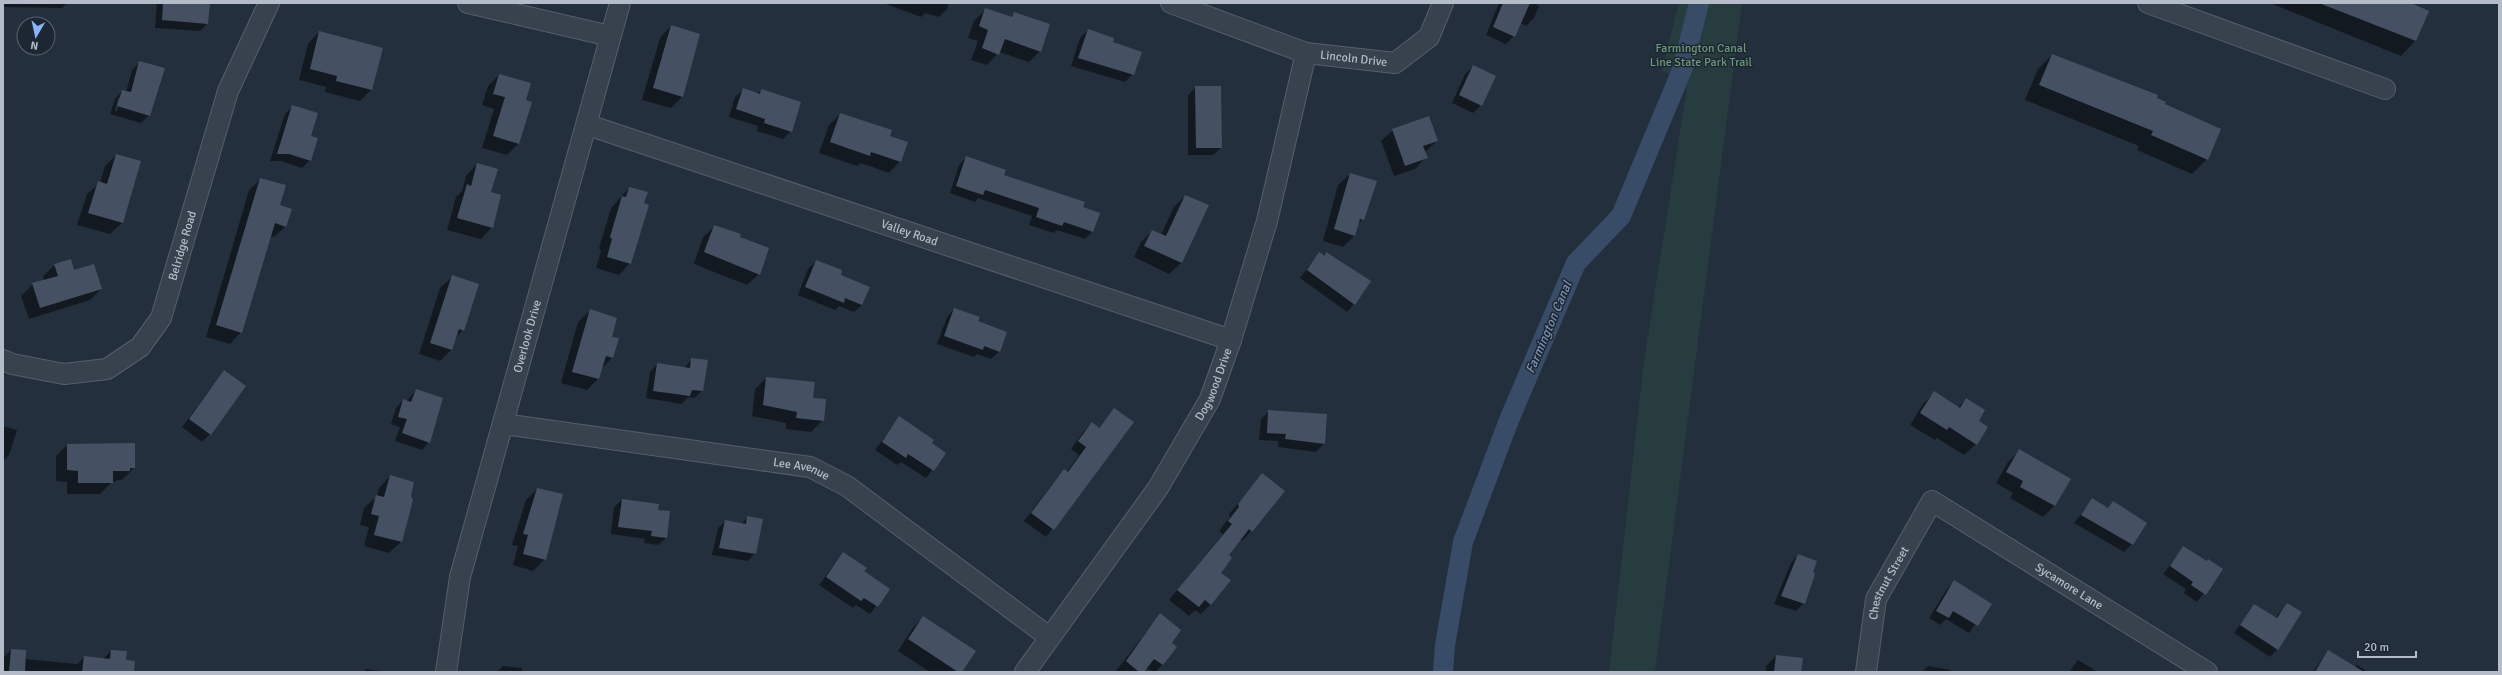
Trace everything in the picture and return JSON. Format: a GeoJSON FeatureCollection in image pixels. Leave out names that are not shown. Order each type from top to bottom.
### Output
{"type":"FeatureCollection","features":[{"type":"Feature","properties":{"kind":"street","name":"Belridge Road"},"geometry":{"type":"LineString","coordinates":[[3,360],[64,374],[107,369],[140,347],[162,318],[228,91],[269,3]]}},
{"type":"Feature","properties":{"kind":"street"},"geometry":{"type":"LineString","coordinates":[[468,3],[610,36]]}},
{"type":"Feature","properties":{"kind":"street","name":"Overlook Drive"},"geometry":{"type":"LineString","coordinates":[[446,672],[460,577],[588,125],[610,36],[620,3]]}},
{"type":"Feature","properties":{"kind":"street","name":"Lincoln Drive"},"geometry":{"type":"LineString","coordinates":[[1171,3],[1306,53],[1395,63],[1429,37],[1443,3]]}},
{"type":"Feature","properties":{"kind":"street"},"geometry":{"type":"LineString","coordinates":[[2148,3],[2184,9],[2385,89]]}},
{"type":"Feature","properties":{"kind":"street","name":"Dogwood Drive"},"geometry":{"type":"LineString","coordinates":[[1025,672],[1158,488],[1210,399],[1231,340],[1267,221],[1306,53]]}},
{"type":"Feature","properties":{"kind":"street","name":"Valley Road"},"geometry":{"type":"LineString","coordinates":[[588,125],[1231,340]]}},
{"type":"Feature","properties":{"kind":"street","name":"Lee Avenue"},"geometry":{"type":"LineString","coordinates":[[503,424],[810,467],[847,486],[1050,637]]}},
{"type":"Feature","properties":{"kind":"street","name":"Chestnut Street"},"geometry":{"type":"LineString","coordinates":[[1866,672],[1876,599],[1932,501]]}},
{"type":"Feature","properties":{"kind":"street","name":"Sycamore Lane"},"geometry":{"type":"LineString","coordinates":[[1932,501],[2207,672]]}},
{"type":"Feature","properties":{"kind":"green space","name":"Farmington Canal Line State Park Trail"},"geometry":{"type":"Polygon","coordinates":[[[1679,3],[1742,3],[1655,672],[1609,672],[1644,361],[1687,88],[1662,70],[1679,3]]]}},
{"type":"Feature","properties":{"kind":"building"},"geometry":{"type":"Polygon","coordinates":[[[163,3],[210,3],[208,24],[162,20],[163,3]]]}},
{"type":"Feature","properties":{"kind":"building"},"geometry":{"type":"Polygon","coordinates":[[[1503,3],[1530,3],[1515,37],[1493,27],[1503,3]]]}},
{"type":"Feature","properties":{"kind":"building"},"geometry":{"type":"Polygon","coordinates":[[[2319,3],[2411,3],[2429,11],[2416,41],[2319,3]]]}},
{"type":"Feature","properties":{"kind":"building"},"geometry":{"type":"Polygon","coordinates":[[[985,8],[1012,17],[1014,12],[1050,24],[1041,52],[1005,39],[999,55],[982,48],[988,30],[979,26],[985,8]]]}},
{"type":"Feature","properties":{"kind":"building"},"geometry":{"type":"Polygon","coordinates":[[[671,25],[700,34],[683,97],[653,88],[671,25]]]}},
{"type":"Feature","properties":{"kind":"building"},"geometry":{"type":"Polygon","coordinates":[[[1088,29],[1114,38],[1113,42],[1142,52],[1134,75],[1078,58],[1088,29]]]}},
{"type":"Feature","properties":{"kind":"building"},"geometry":{"type":"Polygon","coordinates":[[[319,31],[383,48],[372,90],[336,81],[337,76],[310,69],[319,31]]]}},
{"type":"Feature","properties":{"kind":"building"},"geometry":{"type":"Polygon","coordinates":[[[2052,54],[2158,95],[2157,98],[2166,102],[2165,104],[2221,129],[2208,160],[2151,135],[2153,131],[2039,85],[2052,54]]]}},
{"type":"Feature","properties":{"kind":"building"},"geometry":{"type":"Polygon","coordinates":[[[139,61],[165,68],[150,116],[117,106],[122,90],[131,92],[139,61]]]}},
{"type":"Feature","properties":{"kind":"building"},"geometry":{"type":"Polygon","coordinates":[[[1473,65],[1496,76],[1482,106],[1459,95],[1473,65]]]}},
{"type":"Feature","properties":{"kind":"building"},"geometry":{"type":"Polygon","coordinates":[[[499,74],[531,83],[526,100],[532,102],[519,144],[493,136],[505,97],[493,94],[499,74]]]}},
{"type":"Feature","properties":{"kind":"building"},"geometry":{"type":"Polygon","coordinates":[[[1195,86],[1221,86],[1222,148],[1196,148],[1195,86]]]}},
{"type":"Feature","properties":{"kind":"building"},"geometry":{"type":"Polygon","coordinates":[[[743,88],[760,94],[761,89],[801,102],[792,132],[764,123],[765,119],[736,109],[743,88]]]}},
{"type":"Feature","properties":{"kind":"building"},"geometry":{"type":"Polygon","coordinates":[[[292,105],[318,113],[311,136],[318,138],[311,161],[289,154],[277,154],[292,105]]]}},
{"type":"Feature","properties":{"kind":"building"},"geometry":{"type":"Polygon","coordinates":[[[840,113],[892,130],[890,136],[908,142],[901,162],[871,152],[870,156],[830,142],[840,113]]]}},
{"type":"Feature","properties":{"kind":"building"},"geometry":{"type":"Polygon","coordinates":[[[1429,116],[1438,141],[1423,146],[1428,158],[1405,166],[1392,129],[1429,116]]]}},
{"type":"Feature","properties":{"kind":"building"},"geometry":{"type":"Polygon","coordinates":[[[116,154],[141,161],[123,223],[88,213],[98,181],[107,184],[116,154]]]}},
{"type":"Feature","properties":{"kind":"building"},"geometry":{"type":"Polygon","coordinates":[[[966,156],[1006,170],[1004,175],[1085,202],[1083,207],[1100,213],[1093,232],[1064,222],[1062,226],[1036,217],[1039,208],[985,190],[983,195],[956,186],[966,156]]]}},
{"type":"Feature","properties":{"kind":"building"},"geometry":{"type":"Polygon","coordinates":[[[477,163],[498,169],[491,192],[501,195],[493,228],[457,218],[467,184],[471,186],[477,163]]]}},
{"type":"Feature","properties":{"kind":"building"},"geometry":{"type":"Polygon","coordinates":[[[1350,173],[1377,181],[1364,220],[1360,219],[1355,236],[1334,229],[1350,173]]]}},
{"type":"Feature","properties":{"kind":"building"},"geometry":{"type":"Polygon","coordinates":[[[260,178],[286,185],[280,205],[292,209],[286,227],[275,223],[242,333],[216,325],[260,178]]]}},
{"type":"Feature","properties":{"kind":"building"},"geometry":{"type":"Polygon","coordinates":[[[629,187],[648,192],[644,203],[649,205],[631,264],[607,257],[612,239],[610,237],[622,196],[626,197],[629,187]]]}},
{"type":"Feature","properties":{"kind":"building"},"geometry":{"type":"Polygon","coordinates":[[[1185,195],[1209,205],[1182,263],[1144,246],[1152,230],[1166,236],[1185,195]]]}},
{"type":"Feature","properties":{"kind":"building"},"geometry":{"type":"Polygon","coordinates":[[[714,225],[741,234],[740,237],[769,248],[760,275],[704,252],[714,225]]]}},
{"type":"Feature","properties":{"kind":"building"},"geometry":{"type":"Polygon","coordinates":[[[1319,252],[1325,256],[1326,252],[1371,281],[1355,305],[1307,270],[1319,252]]]}},
{"type":"Feature","properties":{"kind":"building"},"geometry":{"type":"Polygon","coordinates":[[[71,259],[74,270],[94,264],[102,289],[40,308],[32,283],[58,276],[54,264],[71,259]]]}},
{"type":"Feature","properties":{"kind":"building"},"geometry":{"type":"Polygon","coordinates":[[[816,260],[842,270],[841,275],[870,287],[862,305],[845,298],[844,303],[805,287],[816,260]]]}},
{"type":"Feature","properties":{"kind":"building"},"geometry":{"type":"Polygon","coordinates":[[[452,275],[479,284],[464,331],[459,329],[452,350],[430,343],[452,275]]]}},
{"type":"Feature","properties":{"kind":"building"},"geometry":{"type":"Polygon","coordinates":[[[954,308],[980,317],[978,321],[1007,332],[1000,352],[984,346],[983,350],[944,336],[954,308]]]}},
{"type":"Feature","properties":{"kind":"building"},"geometry":{"type":"Polygon","coordinates":[[[590,309],[617,318],[612,337],[619,338],[613,358],[606,356],[599,379],[572,372],[590,309]]]}},
{"type":"Feature","properties":{"kind":"building"},"geometry":{"type":"Polygon","coordinates":[[[691,358],[708,360],[703,391],[692,390],[690,396],[653,391],[657,363],[690,368],[691,358]]]}},
{"type":"Feature","properties":{"kind":"building"},"geometry":{"type":"Polygon","coordinates":[[[224,370],[246,386],[211,435],[189,419],[224,370]]]}},
{"type":"Feature","properties":{"kind":"building"},"geometry":{"type":"Polygon","coordinates":[[[766,377],[815,382],[813,398],[826,399],[824,421],[796,418],[797,412],[763,405],[766,377]]]}},
{"type":"Feature","properties":{"kind":"building"},"geometry":{"type":"Polygon","coordinates":[[[416,389],[443,398],[430,443],[402,433],[407,419],[398,417],[403,399],[411,402],[416,389]]]}},
{"type":"Feature","properties":{"kind":"building"},"geometry":{"type":"Polygon","coordinates":[[[1934,391],[1960,408],[1966,398],[1985,410],[1979,421],[1988,427],[1977,445],[1949,427],[1947,430],[1920,413],[1934,391]]]}},
{"type":"Feature","properties":{"kind":"building"},"geometry":{"type":"Polygon","coordinates":[[[1114,408],[1134,422],[1054,530],[1031,513],[1064,469],[1068,472],[1086,447],[1078,441],[1092,422],[1099,428],[1114,408]]]}},
{"type":"Feature","properties":{"kind":"building"},"geometry":{"type":"Polygon","coordinates":[[[1268,410],[1327,414],[1325,444],[1285,439],[1286,434],[1267,433],[1268,410]]]}},
{"type":"Feature","properties":{"kind":"building"},"geometry":{"type":"Polygon","coordinates":[[[899,416],[934,440],[932,443],[946,453],[934,471],[908,454],[906,458],[882,442],[899,416]]]}},
{"type":"Feature","properties":{"kind":"building"},"geometry":{"type":"Polygon","coordinates":[[[135,443],[135,468],[130,468],[130,471],[113,471],[113,483],[78,483],[78,471],[67,470],[67,444],[135,443]]]}},
{"type":"Feature","properties":{"kind":"building"},"geometry":{"type":"Polygon","coordinates":[[[2019,449],[2071,479],[2055,506],[2020,487],[2023,481],[2006,472],[2019,449]]]}},
{"type":"Feature","properties":{"kind":"building"},"geometry":{"type":"Polygon","coordinates":[[[1262,473],[1285,491],[1252,532],[1249,529],[1229,555],[1232,558],[1221,573],[1231,580],[1211,605],[1205,600],[1199,607],[1177,590],[1232,524],[1228,521],[1239,507],[1238,504],[1262,473]]]}},
{"type":"Feature","properties":{"kind":"building"},"geometry":{"type":"Polygon","coordinates":[[[390,475],[414,482],[411,496],[413,500],[402,542],[374,535],[379,516],[371,514],[376,495],[384,497],[390,475]]]}},
{"type":"Feature","properties":{"kind":"building"},"geometry":{"type":"Polygon","coordinates":[[[537,488],[563,494],[546,560],[523,554],[528,535],[523,534],[537,488]]]}},
{"type":"Feature","properties":{"kind":"building"},"geometry":{"type":"Polygon","coordinates":[[[2092,498],[2108,508],[2113,501],[2147,523],[2133,545],[2081,515],[2092,498]]]}},
{"type":"Feature","properties":{"kind":"building"},"geometry":{"type":"Polygon","coordinates":[[[622,499],[659,504],[658,510],[670,511],[667,538],[651,536],[652,531],[618,527],[622,499]]]}},
{"type":"Feature","properties":{"kind":"building"},"geometry":{"type":"Polygon","coordinates":[[[747,516],[763,519],[756,554],[719,548],[725,520],[746,524],[747,516]]]}},
{"type":"Feature","properties":{"kind":"building"},"geometry":{"type":"Polygon","coordinates":[[[2183,546],[2223,569],[2206,595],[2191,585],[2193,582],[2170,566],[2183,546]]]}},
{"type":"Feature","properties":{"kind":"building"},"geometry":{"type":"Polygon","coordinates":[[[843,552],[867,568],[864,571],[890,589],[878,607],[864,598],[861,601],[826,577],[843,552]]]}},
{"type":"Feature","properties":{"kind":"building"},"geometry":{"type":"Polygon","coordinates":[[[1798,554],[1817,561],[1813,572],[1815,574],[1805,604],[1781,596],[1798,554]]]}},
{"type":"Feature","properties":{"kind":"building"},"geometry":{"type":"Polygon","coordinates":[[[1954,580],[1992,604],[1978,626],[1953,611],[1949,618],[1936,611],[1954,580]]]}},
{"type":"Feature","properties":{"kind":"building"},"geometry":{"type":"Polygon","coordinates":[[[2287,603],[2302,612],[2278,650],[2240,625],[2254,604],[2277,618],[2287,603]]]}},
{"type":"Feature","properties":{"kind":"building"},"geometry":{"type":"Polygon","coordinates":[[[1160,613],[1181,630],[1172,643],[1177,647],[1163,665],[1154,659],[1144,672],[1139,672],[1126,661],[1160,613]]]}},
{"type":"Feature","properties":{"kind":"building"},"geometry":{"type":"Polygon","coordinates":[[[923,616],[976,651],[962,672],[958,672],[908,639],[923,616]]]}},
{"type":"Feature","properties":{"kind":"building"},"geometry":{"type":"Polygon","coordinates":[[[11,649],[26,650],[25,672],[9,672],[11,649]]]}},
{"type":"Feature","properties":{"kind":"building"},"geometry":{"type":"Polygon","coordinates":[[[111,650],[127,651],[126,660],[135,661],[134,672],[82,672],[84,656],[110,659],[111,650]]]}},
{"type":"Feature","properties":{"kind":"building"},"geometry":{"type":"Polygon","coordinates":[[[2328,650],[2364,672],[2315,672],[2328,650]]]}},
{"type":"Feature","properties":{"kind":"building"},"geometry":{"type":"Polygon","coordinates":[[[1776,655],[1803,658],[1801,672],[1774,672],[1776,655]]]}},
{"type":"Feature","properties":{"kind":"waterway","name":"Farmington Canal"},"geometry":{"type":"LineString","coordinates":[[1443,672],[1445,645],[1463,542],[1509,420],[1576,263],[1621,216],[1682,70],[1699,3]]}}]}
